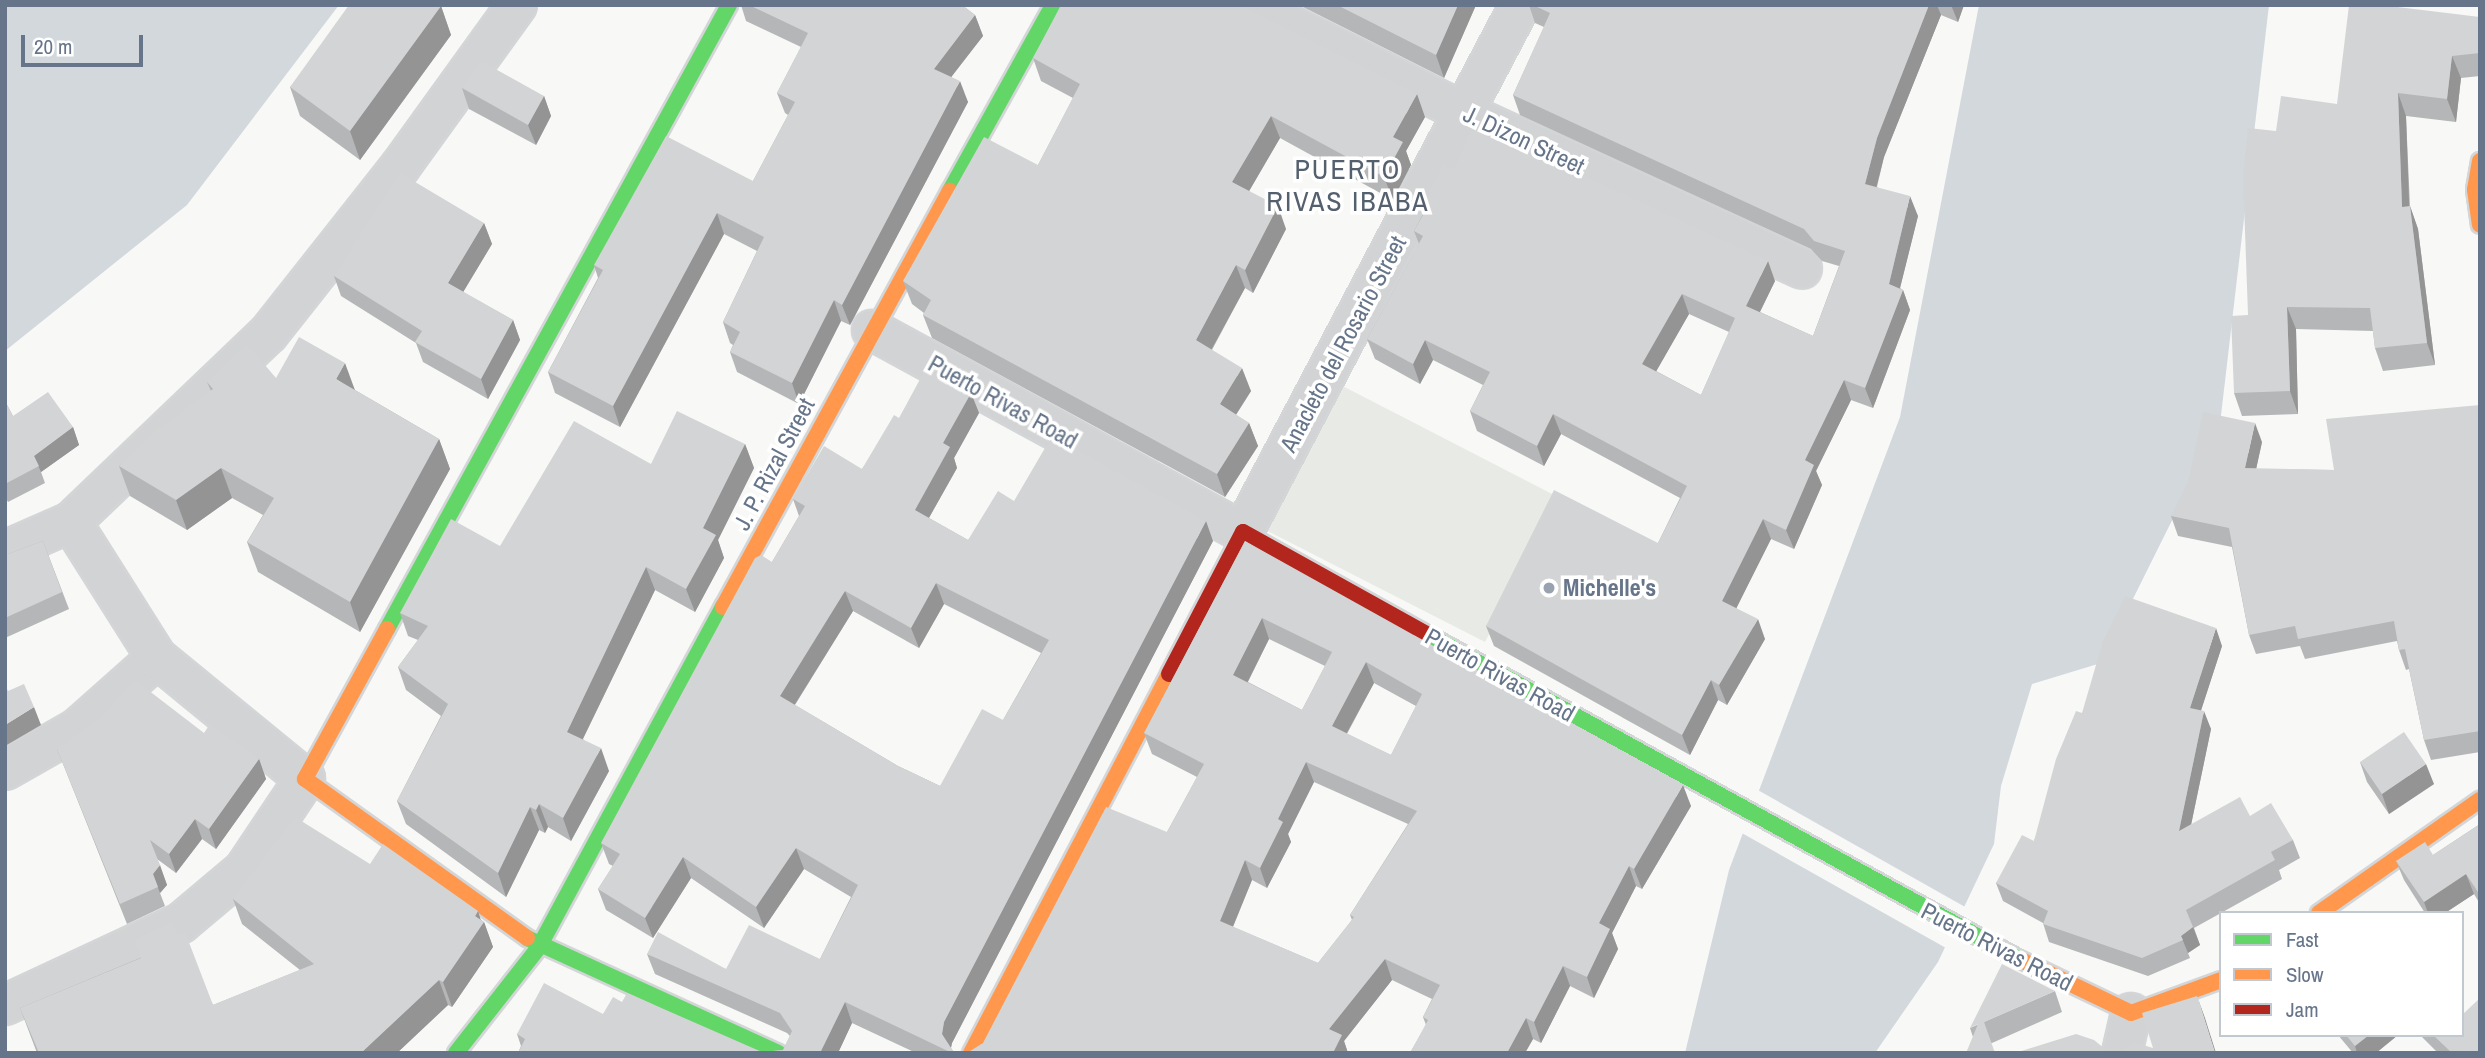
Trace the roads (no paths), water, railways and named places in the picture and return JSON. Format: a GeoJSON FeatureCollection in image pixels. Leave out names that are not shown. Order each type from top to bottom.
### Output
{"type":"FeatureCollection","features":[{"type":"Feature","properties":{"kind":"street"},"geometry":{"type":"LineString","coordinates":[[5,551],[71,522],[268,334],[400,167],[517,5]]}},
{"type":"Feature","properties":{"kind":"street"},"geometry":{"type":"LineString","coordinates":[[5,1005],[181,923],[244,870],[305,779],[729,5]]}},
{"type":"Feature","properties":{"kind":"street","name":"J. P. Rizal Street"},"geometry":{"type":"LineString","coordinates":[[456,1053],[539,947],[872,330],[1054,5]]}},
{"type":"Feature","properties":{"kind":"street","name":"J. Dizon Street"},"geometry":{"type":"LineString","coordinates":[[1250,5],[1465,113],[1802,269]]}},
{"type":"Feature","properties":{"kind":"street","name":"Anacleto del Rosario Street"},"geometry":{"type":"LineString","coordinates":[[1242,532],[1520,5]]}},
{"type":"Feature","properties":{"kind":"street"},"geometry":{"type":"LineString","coordinates":[[2480,161],[2475,190],[2480,225]]}},
{"type":"Feature","properties":{"kind":"street","name":"Puerto Rivas Road"},"geometry":{"type":"LineString","coordinates":[[872,330],[1956,928],[2131,1013]]}},
{"type":"Feature","properties":{"kind":"street"},"geometry":{"type":"LineString","coordinates":[[71,522],[157,658],[305,779],[539,947],[778,1053]]}},
{"type":"Feature","properties":{"kind":"street"},"geometry":{"type":"LineString","coordinates":[[971,1053],[1242,532]]}},
{"type":"Feature","properties":{"kind":"street"},"geometry":{"type":"LineString","coordinates":[[5,770],[77,729],[157,658]]}},
{"type":"Feature","properties":{"kind":"street"},"geometry":{"type":"LineString","coordinates":[[2322,911],[2480,800]]}},
{"type":"Feature","properties":{"kind":"street"},"geometry":{"type":"LineString","coordinates":[[2122,1053],[2131,1013],[2219,981]]}},
{"type":"Feature","properties":{"kind":"place","name":"Michelle's"},"geometry":{"type":"Point","coordinates":[1549,588]}},
{"type":"Feature","properties":{"kind":"district","name":"PUERTO RIVAS IBABA"},"geometry":{"type":"Point","coordinates":[1348,185]}}]}
